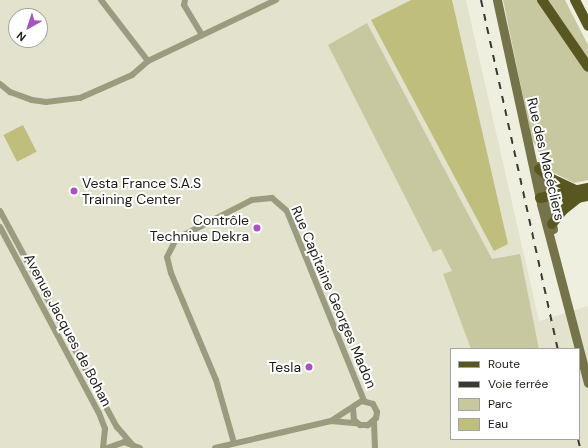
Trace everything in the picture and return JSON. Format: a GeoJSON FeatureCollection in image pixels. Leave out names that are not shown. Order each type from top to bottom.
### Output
{"type":"FeatureCollection","features":[{"type":"Feature","properties":{"kind":"main road"},"geometry":{"type":"LineString","coordinates":[[542,0],[588,67]]}},
{"type":"Feature","properties":{"kind":"main road"},"geometry":{"type":"LineString","coordinates":[[575,0],[588,26]]}},
{"type":"Feature","properties":{"kind":"main road"},"geometry":{"type":"LineString","coordinates":[[579,0],[588,16]]}},
{"type":"Feature","properties":{"kind":"main road"},"geometry":{"type":"LineString","coordinates":[[539,169],[552,179],[583,193]]}},
{"type":"Feature","properties":{"kind":"main road"},"geometry":{"type":"LineString","coordinates":[[544,201],[583,193]]}},
{"type":"Feature","properties":{"kind":"main road"},"geometry":{"type":"LineString","coordinates":[[552,224],[562,210],[583,193]]}},
{"type":"Feature","properties":{"kind":"street"},"geometry":{"type":"LineString","coordinates":[[101,0],[148,61]]}},
{"type":"Feature","properties":{"kind":"street"},"geometry":{"type":"LineString","coordinates":[[185,0],[184,5],[202,35]]}},
{"type":"Feature","properties":{"kind":"street"},"geometry":{"type":"LineString","coordinates":[[0,84],[10,92],[27,98],[61,101],[80,98],[132,75],[148,61],[276,0]]}},
{"type":"Feature","properties":{"kind":"street","name":"Rue des Macécliers"},"geometry":{"type":"LineString","coordinates":[[497,0],[525,136],[544,201],[579,348]]}},
{"type":"Feature","properties":{"kind":"street","name":"Rue des Macécliers"},"geometry":{"type":"LineString","coordinates":[[525,136],[539,169],[544,201],[552,224],[573,322]]}},
{"type":"Feature","properties":{"kind":"street","name":"Rue Capitaine Georges Madon"},"geometry":{"type":"LineString","coordinates":[[234,443],[216,380],[171,273],[167,256],[176,239],[252,200],[272,198],[288,211],[364,401]]}},
{"type":"Feature","properties":{"kind":"street","name":"Avenue Jacques de Bohan"},"geometry":{"type":"LineString","coordinates":[[0,211],[123,437],[132,444]]}},
{"type":"Feature","properties":{"kind":"street","name":"Avenue Jacques de Bohan"},"geometry":{"type":"LineString","coordinates":[[0,227],[100,413],[105,429],[103,448]]}},
{"type":"Feature","properties":{"kind":"street","name":"Rue des Macécliers"},"geometry":{"type":"LineString","coordinates":[[580,350],[588,383]]}},
{"type":"Feature","properties":{"kind":"street"},"geometry":{"type":"LineString","coordinates":[[331,421],[353,408],[358,402],[364,401],[376,408],[374,421],[375,448]]}},
{"type":"Feature","properties":{"kind":"street"},"geometry":{"type":"LineString","coordinates":[[353,408],[352,416],[356,423]]}},
{"type":"Feature","properties":{"kind":"street"},"geometry":{"type":"LineString","coordinates":[[215,448],[331,421],[368,425],[374,421]]}},
{"type":"Feature","properties":{"kind":"street"},"geometry":{"type":"LineString","coordinates":[[107,448],[116,443],[132,444],[140,448]]}},
{"type":"Feature","properties":{"kind":"shaded area"},"geometry":{"type":"Polygon","coordinates":[[[0,0],[466,0],[539,321],[588,306],[588,448],[0,448],[0,0]]]}},
{"type":"Feature","properties":{"kind":"green space"},"geometry":{"type":"Polygon","coordinates":[[[503,0],[565,0],[588,45],[588,180],[574,183],[550,171],[532,140],[503,0]]]}},
{"type":"Feature","properties":{"kind":"green space"},"geometry":{"type":"Polygon","coordinates":[[[367,23],[492,259],[520,254],[539,348],[471,348],[443,274],[452,271],[441,249],[433,252],[328,45],[367,23]]]}},
{"type":"Feature","properties":{"kind":"water"},"geometry":{"type":"Polygon","coordinates":[[[411,0],[452,0],[508,244],[494,251],[371,20],[411,0]]]}},
{"type":"Feature","properties":{"kind":"water"},"geometry":{"type":"Polygon","coordinates":[[[23,125],[37,152],[17,162],[3,135],[23,125]]]}},
{"type":"Feature","properties":{"kind":"railway"},"geometry":{"type":"LineString","coordinates":[[481,0],[558,348]]}},
{"type":"Feature","properties":{"kind":"railway"},"geometry":{"type":"LineString","coordinates":[[578,440],[580,448]]}},
{"type":"Feature","properties":{"kind":"place","name":"Vesta France S.A.S Training Center"},"geometry":{"type":"Point","coordinates":[74,191]}},
{"type":"Feature","properties":{"kind":"place","name":"Contrôle Techniue Dekra"},"geometry":{"type":"Point","coordinates":[257,228]}},
{"type":"Feature","properties":{"kind":"place","name":"Tesla"},"geometry":{"type":"Point","coordinates":[309,367]}}]}
